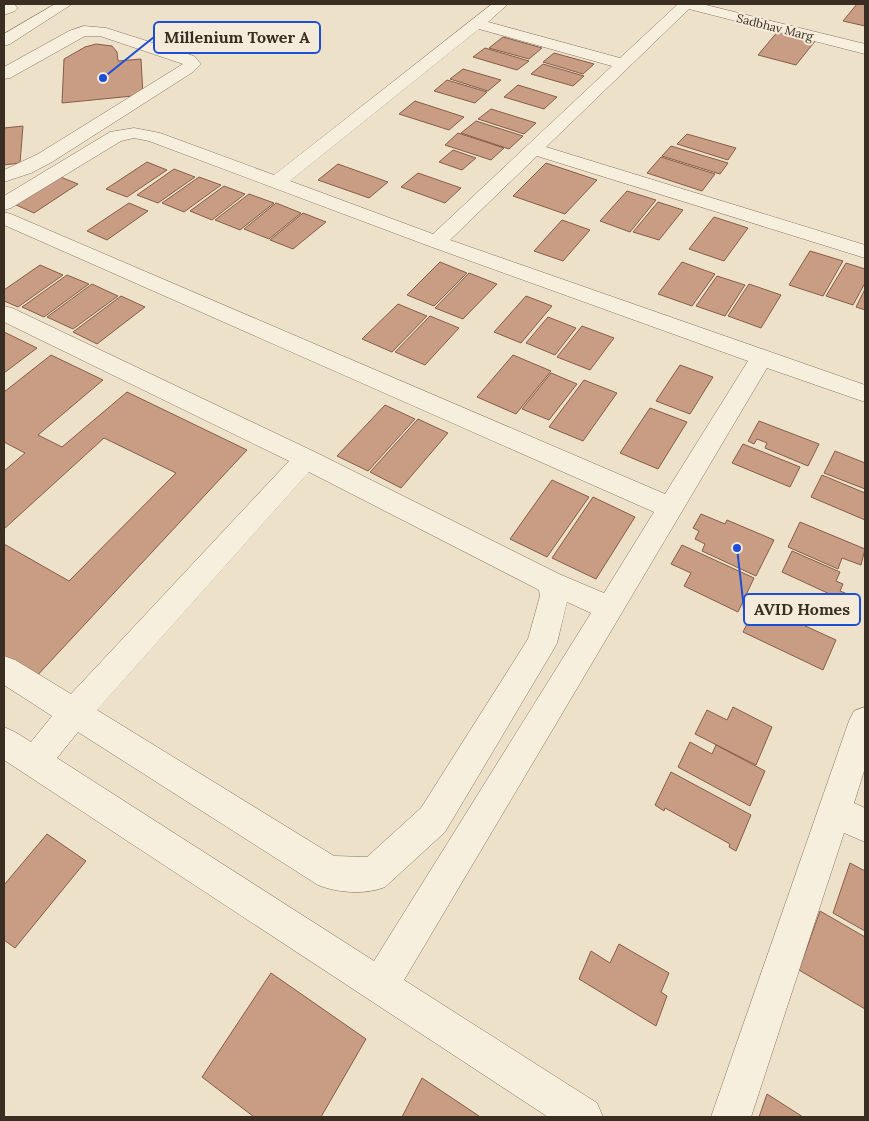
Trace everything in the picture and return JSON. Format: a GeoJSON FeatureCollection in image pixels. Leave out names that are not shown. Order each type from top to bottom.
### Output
{"type":"FeatureCollection","features":[{"type":"Feature","properties":{"kind":"street"},"geometry":{"type":"LineString","coordinates":[[4,41],[65,4]]}},
{"type":"Feature","properties":{"kind":"street"},"geometry":{"type":"LineString","coordinates":[[276,183],[501,4]]}},
{"type":"Feature","properties":{"kind":"street"},"geometry":{"type":"LineString","coordinates":[[436,242],[686,4]]}},
{"type":"Feature","properties":{"kind":"street","name":"Sadbhav Marg"},"geometry":{"type":"LineString","coordinates":[[686,4],[865,49]]}},
{"type":"Feature","properties":{"kind":"street"},"geometry":{"type":"LineString","coordinates":[[476,24],[623,64]]}},
{"type":"Feature","properties":{"kind":"street"},"geometry":{"type":"LineString","coordinates":[[4,74],[74,34],[91,30],[101,31],[188,59],[193,64],[187,70],[46,158],[4,176]]}},
{"type":"Feature","properties":{"kind":"street"},"geometry":{"type":"LineString","coordinates":[[4,204],[116,136],[134,133],[154,136],[436,242],[865,394]]}},
{"type":"Feature","properties":{"kind":"street"},"geometry":{"type":"LineString","coordinates":[[534,149],[865,252]]}},
{"type":"Feature","properties":{"kind":"street"},"geometry":{"type":"LineString","coordinates":[[4,218],[670,508]]}},
{"type":"Feature","properties":{"kind":"street"},"geometry":{"type":"LineString","coordinates":[[4,313],[306,459],[549,582],[610,608]]}},
{"type":"Feature","properties":{"kind":"street"},"geometry":{"type":"LineString","coordinates":[[380,986],[761,358]]}},
{"type":"Feature","properties":{"kind":"street"},"geometry":{"type":"LineString","coordinates":[[34,762],[74,713],[306,459]]}},
{"type":"Feature","properties":{"kind":"street"},"geometry":{"type":"LineString","coordinates":[[4,669],[330,873],[373,875],[434,820],[542,643],[554,596],[552,584],[549,582]]}},
{"type":"Feature","properties":{"kind":"street"},"geometry":{"type":"LineString","coordinates":[[730,1117],[851,819],[865,721]]}},
{"type":"Feature","properties":{"kind":"street"},"geometry":{"type":"LineString","coordinates":[[4,742],[582,1117]]}},
{"type":"Feature","properties":{"kind":"building"},"geometry":{"type":"Polygon","coordinates":[[[857,4],[865,4],[865,26],[843,21],[857,4]]]}},
{"type":"Feature","properties":{"kind":"building"},"geometry":{"type":"Polygon","coordinates":[[[779,30],[816,40],[796,65],[758,55],[779,30]]]}},
{"type":"Feature","properties":{"kind":"building"},"geometry":{"type":"Polygon","coordinates":[[[503,37],[542,48],[529,59],[489,48],[503,37]]]}},
{"type":"Feature","properties":{"kind":"building"},"geometry":{"type":"Polygon","coordinates":[[[96,44],[112,46],[117,52],[118,61],[141,59],[143,95],[62,103],[64,59],[85,47],[96,44]]]}},
{"type":"Feature","properties":{"kind":"building"},"geometry":{"type":"Polygon","coordinates":[[[485,48],[529,61],[517,70],[473,57],[485,48]]]}},
{"type":"Feature","properties":{"kind":"building"},"geometry":{"type":"Polygon","coordinates":[[[554,53],[594,64],[583,74],[543,62],[554,53]]]}},
{"type":"Feature","properties":{"kind":"building"},"geometry":{"type":"Polygon","coordinates":[[[543,64],[584,76],[573,86],[531,74],[543,64]]]}},
{"type":"Feature","properties":{"kind":"building"},"geometry":{"type":"Polygon","coordinates":[[[463,69],[501,80],[488,91],[450,79],[463,69]]]}},
{"type":"Feature","properties":{"kind":"building"},"geometry":{"type":"Polygon","coordinates":[[[447,80],[487,92],[475,103],[434,91],[447,80]]]}},
{"type":"Feature","properties":{"kind":"building"},"geometry":{"type":"Polygon","coordinates":[[[518,85],[557,97],[544,109],[504,97],[518,85]]]}},
{"type":"Feature","properties":{"kind":"building"},"geometry":{"type":"Polygon","coordinates":[[[415,101],[464,117],[449,130],[399,114],[415,101]]]}},
{"type":"Feature","properties":{"kind":"building"},"geometry":{"type":"Polygon","coordinates":[[[491,109],[536,123],[524,134],[478,119],[491,109]]]}},
{"type":"Feature","properties":{"kind":"building"},"geometry":{"type":"Polygon","coordinates":[[[476,121],[523,136],[509,149],[461,133],[476,121]]]}},
{"type":"Feature","properties":{"kind":"building"},"geometry":{"type":"Polygon","coordinates":[[[23,126],[20,163],[4,165],[4,128],[23,126]]]}},
{"type":"Feature","properties":{"kind":"building"},"geometry":{"type":"Polygon","coordinates":[[[458,133],[504,148],[491,160],[445,145],[458,133]]]}},
{"type":"Feature","properties":{"kind":"building"},"geometry":{"type":"Polygon","coordinates":[[[687,134],[736,148],[728,160],[677,144],[687,134]]]}},
{"type":"Feature","properties":{"kind":"building"},"geometry":{"type":"Polygon","coordinates":[[[671,146],[728,163],[720,174],[662,156],[671,146]]]}},
{"type":"Feature","properties":{"kind":"building"},"geometry":{"type":"Polygon","coordinates":[[[453,150],[476,158],[462,170],[439,162],[453,150]]]}},
{"type":"Feature","properties":{"kind":"building"},"geometry":{"type":"Polygon","coordinates":[[[661,157],[715,174],[702,191],[647,173],[661,157]]]}},
{"type":"Feature","properties":{"kind":"building"},"geometry":{"type":"Polygon","coordinates":[[[147,162],[167,170],[127,197],[106,189],[147,162]]]}},
{"type":"Feature","properties":{"kind":"building"},"geometry":{"type":"Polygon","coordinates":[[[546,163],[597,180],[565,214],[513,196],[546,163]]]}},
{"type":"Feature","properties":{"kind":"building"},"geometry":{"type":"Polygon","coordinates":[[[338,164],[388,182],[369,198],[318,180],[338,164]]]}},
{"type":"Feature","properties":{"kind":"building"},"geometry":{"type":"Polygon","coordinates":[[[174,169],[195,177],[158,203],[137,195],[174,169]]]}},
{"type":"Feature","properties":{"kind":"building"},"geometry":{"type":"Polygon","coordinates":[[[418,173],[461,188],[445,203],[401,187],[418,173]]]}},
{"type":"Feature","properties":{"kind":"building"},"geometry":{"type":"Polygon","coordinates":[[[58,176],[78,184],[34,213],[14,204],[58,176]]]}},
{"type":"Feature","properties":{"kind":"building"},"geometry":{"type":"Polygon","coordinates":[[[199,177],[221,185],[184,212],[162,203],[199,177]]]}},
{"type":"Feature","properties":{"kind":"building"},"geometry":{"type":"Polygon","coordinates":[[[224,186],[245,194],[212,220],[190,211],[224,186]]]}},
{"type":"Feature","properties":{"kind":"building"},"geometry":{"type":"Polygon","coordinates":[[[627,191],[656,200],[630,232],[600,221],[627,191]]]}},
{"type":"Feature","properties":{"kind":"building"},"geometry":{"type":"Polygon","coordinates":[[[249,194],[274,203],[240,230],[215,220],[249,194]]]}},
{"type":"Feature","properties":{"kind":"building"},"geometry":{"type":"Polygon","coordinates":[[[658,202],[683,210],[659,240],[633,232],[658,202]]]}},
{"type":"Feature","properties":{"kind":"building"},"geometry":{"type":"Polygon","coordinates":[[[129,203],[148,211],[107,240],[87,231],[129,203]]]}},
{"type":"Feature","properties":{"kind":"building"},"geometry":{"type":"Polygon","coordinates":[[[276,203],[301,213],[269,239],[244,229],[276,203]]]}},
{"type":"Feature","properties":{"kind":"building"},"geometry":{"type":"Polygon","coordinates":[[[303,213],[326,222],[293,249],[270,240],[303,213]]]}},
{"type":"Feature","properties":{"kind":"building"},"geometry":{"type":"Polygon","coordinates":[[[714,217],[748,228],[724,261],[689,249],[714,217]]]}},
{"type":"Feature","properties":{"kind":"building"},"geometry":{"type":"Polygon","coordinates":[[[562,220],[590,230],[563,261],[534,251],[562,220]]]}},
{"type":"Feature","properties":{"kind":"building"},"geometry":{"type":"Polygon","coordinates":[[[810,251],[843,261],[823,296],[789,285],[810,251]]]}},
{"type":"Feature","properties":{"kind":"building"},"geometry":{"type":"Polygon","coordinates":[[[440,262],[467,273],[434,306],[407,295],[440,262]]]}},
{"type":"Feature","properties":{"kind":"building"},"geometry":{"type":"Polygon","coordinates":[[[682,262],[715,274],[692,306],[658,294],[682,262]]]}},
{"type":"Feature","properties":{"kind":"building"},"geometry":{"type":"Polygon","coordinates":[[[846,263],[865,269],[865,283],[853,305],[826,296],[846,263]]]}},
{"type":"Feature","properties":{"kind":"building"},"geometry":{"type":"Polygon","coordinates":[[[40,265],[63,275],[18,307],[4,301],[4,290],[40,265]]]}},
{"type":"Feature","properties":{"kind":"building"},"geometry":{"type":"Polygon","coordinates":[[[469,273],[497,284],[463,319],[435,308],[469,273]]]}},
{"type":"Feature","properties":{"kind":"building"},"geometry":{"type":"Polygon","coordinates":[[[67,275],[89,284],[44,317],[22,307],[67,275]]]}},
{"type":"Feature","properties":{"kind":"building"},"geometry":{"type":"Polygon","coordinates":[[[717,276],[745,285],[725,316],[696,306],[717,276]]]}},
{"type":"Feature","properties":{"kind":"building"},"geometry":{"type":"Polygon","coordinates":[[[92,284],[118,296],[73,329],[47,317],[92,284]]]}},
{"type":"Feature","properties":{"kind":"building"},"geometry":{"type":"Polygon","coordinates":[[[749,284],[781,295],[761,328],[728,316],[749,284]]]}},
{"type":"Feature","properties":{"kind":"building"},"geometry":{"type":"Polygon","coordinates":[[[865,289],[865,310],[856,307],[865,289]]]}},
{"type":"Feature","properties":{"kind":"building"},"geometry":{"type":"Polygon","coordinates":[[[121,296],[145,307],[97,344],[73,332],[121,296]]]}},
{"type":"Feature","properties":{"kind":"building"},"geometry":{"type":"Polygon","coordinates":[[[526,296],[552,306],[521,343],[494,332],[526,296]]]}},
{"type":"Feature","properties":{"kind":"building"},"geometry":{"type":"Polygon","coordinates":[[[398,304],[427,316],[392,352],[362,339],[398,304]]]}},
{"type":"Feature","properties":{"kind":"building"},"geometry":{"type":"Polygon","coordinates":[[[430,316],[459,328],[425,365],[395,352],[430,316]]]}},
{"type":"Feature","properties":{"kind":"building"},"geometry":{"type":"Polygon","coordinates":[[[548,317],[576,328],[555,355],[526,343],[548,317]]]}},
{"type":"Feature","properties":{"kind":"building"},"geometry":{"type":"Polygon","coordinates":[[[582,326],[614,338],[590,370],[557,357],[582,326]]]}},
{"type":"Feature","properties":{"kind":"building"},"geometry":{"type":"Polygon","coordinates":[[[4,332],[37,348],[4,373],[4,332]]]}},
{"type":"Feature","properties":{"kind":"building"},"geometry":{"type":"Polygon","coordinates":[[[51,355],[103,380],[38,435],[62,447],[127,392],[247,450],[33,680],[4,661],[4,544],[69,581],[176,473],[104,438],[4,529],[4,471],[25,453],[4,442],[4,392],[51,355]]]}},
{"type":"Feature","properties":{"kind":"building"},"geometry":{"type":"Polygon","coordinates":[[[513,355],[551,371],[516,414],[477,397],[513,355]]]}},
{"type":"Feature","properties":{"kind":"building"},"geometry":{"type":"Polygon","coordinates":[[[680,365],[713,377],[690,414],[656,401],[680,365]]]}},
{"type":"Feature","properties":{"kind":"building"},"geometry":{"type":"Polygon","coordinates":[[[551,373],[577,384],[549,420],[522,409],[551,373]]]}},
{"type":"Feature","properties":{"kind":"building"},"geometry":{"type":"Polygon","coordinates":[[[584,380],[617,393],[583,441],[549,427],[584,380]]]}},
{"type":"Feature","properties":{"kind":"building"},"geometry":{"type":"Polygon","coordinates":[[[385,405],[415,419],[368,471],[337,456],[385,405]]]}},
{"type":"Feature","properties":{"kind":"building"},"geometry":{"type":"Polygon","coordinates":[[[650,408],[687,422],[658,469],[620,453],[650,408]]]}},
{"type":"Feature","properties":{"kind":"building"},"geometry":{"type":"Polygon","coordinates":[[[418,419],[448,433],[401,488],[370,472],[418,419]]]}},
{"type":"Feature","properties":{"kind":"building"},"geometry":{"type":"Polygon","coordinates":[[[759,421],[819,444],[808,466],[765,448],[767,443],[757,439],[754,444],[748,441],[759,421]]]}},
{"type":"Feature","properties":{"kind":"building"},"geometry":{"type":"Polygon","coordinates":[[[743,444],[800,467],[790,487],[732,463],[743,444]]]}},
{"type":"Feature","properties":{"kind":"building"},"geometry":{"type":"Polygon","coordinates":[[[835,451],[865,463],[865,489],[824,473],[835,451]]]}},
{"type":"Feature","properties":{"kind":"building"},"geometry":{"type":"Polygon","coordinates":[[[822,475],[865,493],[865,520],[811,497],[822,475]]]}},
{"type":"Feature","properties":{"kind":"building"},"geometry":{"type":"Polygon","coordinates":[[[552,480],[589,497],[547,557],[510,539],[552,480]]]}},
{"type":"Feature","properties":{"kind":"building"},"geometry":{"type":"Polygon","coordinates":[[[593,497],[635,517],[596,579],[552,558],[593,497]]]}},
{"type":"Feature","properties":{"kind":"building"},"geometry":{"type":"Polygon","coordinates":[[[701,514],[725,524],[727,520],[774,540],[756,576],[702,551],[705,544],[695,539],[699,531],[693,528],[701,514]]]}},
{"type":"Feature","properties":{"kind":"building"},"geometry":{"type":"Polygon","coordinates":[[[800,522],[865,549],[861,565],[842,558],[838,569],[788,547],[800,522]]]}},
{"type":"Feature","properties":{"kind":"building"},"geometry":{"type":"Polygon","coordinates":[[[682,545],[754,578],[738,612],[684,586],[691,573],[671,564],[682,545]]]}},
{"type":"Feature","properties":{"kind":"building"},"geometry":{"type":"Polygon","coordinates":[[[792,551],[840,572],[836,581],[843,584],[840,591],[850,595],[847,602],[782,572],[792,551]]]}},
{"type":"Feature","properties":{"kind":"building"},"geometry":{"type":"Polygon","coordinates":[[[757,604],[836,640],[823,670],[743,632],[757,604]]]}},
{"type":"Feature","properties":{"kind":"building"},"geometry":{"type":"Polygon","coordinates":[[[733,707],[772,727],[756,765],[695,734],[707,710],[727,720],[733,707]]]}},
{"type":"Feature","properties":{"kind":"building"},"geometry":{"type":"Polygon","coordinates":[[[690,742],[712,754],[716,745],[765,771],[750,806],[678,767],[690,742]]]}},
{"type":"Feature","properties":{"kind":"building"},"geometry":{"type":"Polygon","coordinates":[[[671,772],[751,815],[736,851],[729,847],[730,844],[665,808],[664,811],[655,805],[671,772]]]}},
{"type":"Feature","properties":{"kind":"building"},"geometry":{"type":"Polygon","coordinates":[[[47,834],[86,861],[15,948],[4,940],[4,885],[47,834]]]}},
{"type":"Feature","properties":{"kind":"building"},"geometry":{"type":"Polygon","coordinates":[[[850,863],[865,871],[865,931],[833,913],[850,863]]]}},
{"type":"Feature","properties":{"kind":"building"},"geometry":{"type":"Polygon","coordinates":[[[820,911],[865,937],[865,1009],[799,970],[820,911]]]}},
{"type":"Feature","properties":{"kind":"building"},"geometry":{"type":"Polygon","coordinates":[[[619,944],[669,973],[661,992],[667,996],[656,1026],[579,979],[591,951],[610,963],[619,944]]]}},
{"type":"Feature","properties":{"kind":"building"},"geometry":{"type":"Polygon","coordinates":[[[271,973],[366,1039],[321,1117],[254,1117],[202,1077],[271,973]]]}},
{"type":"Feature","properties":{"kind":"building"},"geometry":{"type":"Polygon","coordinates":[[[422,1078],[479,1116],[402,1117],[422,1078]]]}},
{"type":"Feature","properties":{"kind":"building"},"geometry":{"type":"Polygon","coordinates":[[[767,1094],[803,1117],[759,1117],[767,1094]]]}},
{"type":"Feature","properties":{"kind":"place","name":"Millenium Tower A"},"geometry":{"type":"Point","coordinates":[103,78]}},
{"type":"Feature","properties":{"kind":"place","name":"AVID Homes"},"geometry":{"type":"Point","coordinates":[737,548]}}]}
